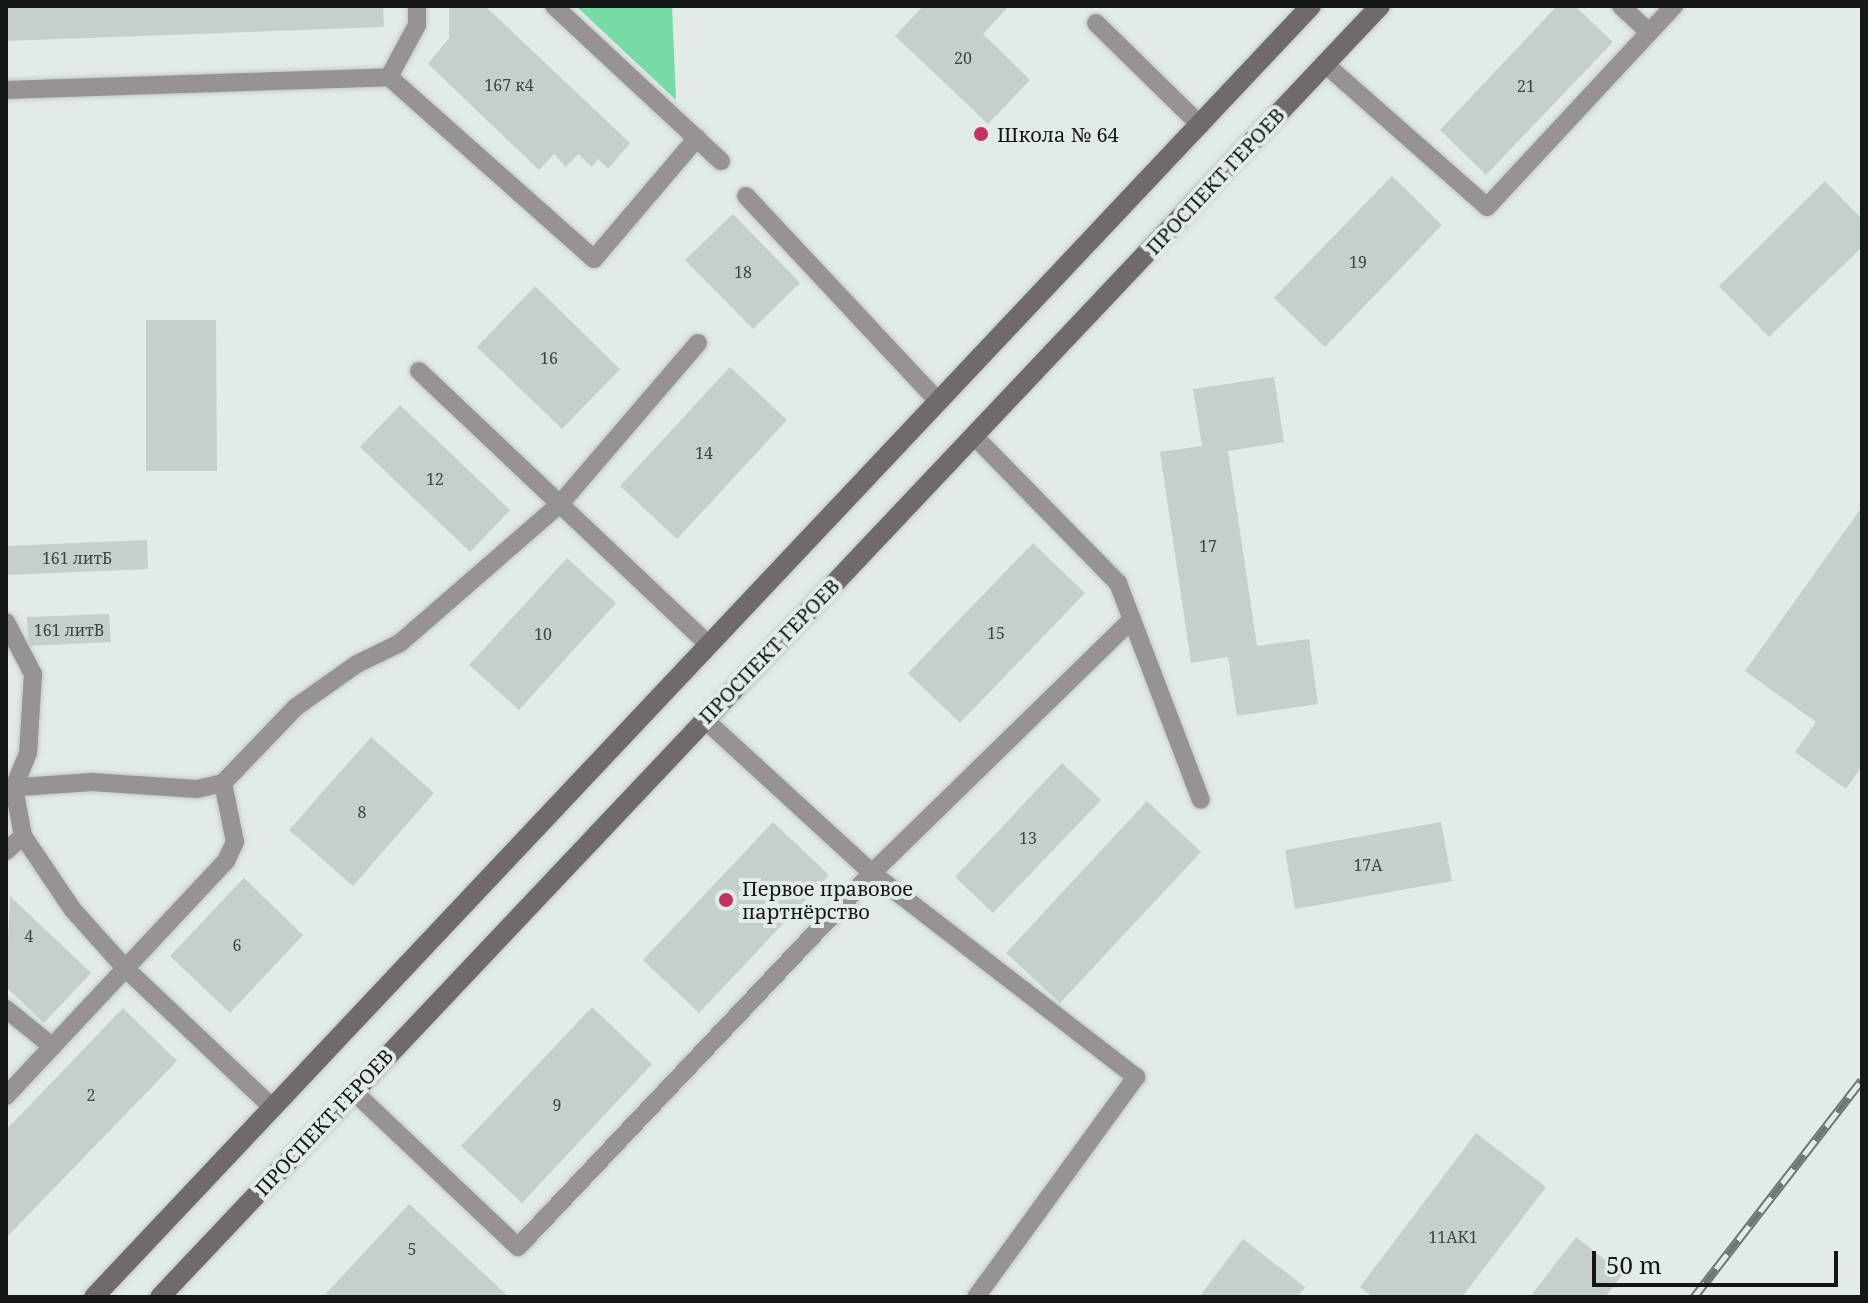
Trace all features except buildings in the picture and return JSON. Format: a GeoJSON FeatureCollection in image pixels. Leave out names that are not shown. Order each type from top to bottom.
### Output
{"type":"FeatureCollection","features":[{"type":"Feature","properties":{"kind":"main road"},"geometry":{"type":"LineString","coordinates":[[94,1297],[1311,6]]}},
{"type":"Feature","properties":{"kind":"main road","name":"ПРОСПЕКТ ГЕРОЕВ"},"geometry":{"type":"LineString","coordinates":[[160,1297],[1380,6]]}},
{"type":"Feature","properties":{"kind":"lane"},"geometry":{"type":"LineString","coordinates":[[389,77],[417,25],[417,6]]}},
{"type":"Feature","properties":{"kind":"lane"},"geometry":{"type":"LineString","coordinates":[[554,6],[721,161]]}},
{"type":"Feature","properties":{"kind":"lane"},"geometry":{"type":"LineString","coordinates":[[1621,6],[1649,32]]}},
{"type":"Feature","properties":{"kind":"lane"},"geometry":{"type":"LineString","coordinates":[[1325,64],[1487,207],[1674,6]]}},
{"type":"Feature","properties":{"kind":"lane"},"geometry":{"type":"LineString","coordinates":[[1096,23],[1200,125]]}},
{"type":"Feature","properties":{"kind":"lane"},"geometry":{"type":"LineString","coordinates":[[6,90],[389,77],[594,259],[697,138]]}},
{"type":"Feature","properties":{"kind":"lane"},"geometry":{"type":"LineString","coordinates":[[746,196],[939,402]]}},
{"type":"Feature","properties":{"kind":"lane"},"geometry":{"type":"LineString","coordinates":[[10,788],[92,782],[197,789],[223,783],[296,707],[357,664],[400,643],[560,504],[698,343]]}},
{"type":"Feature","properties":{"kind":"lane"},"geometry":{"type":"LineString","coordinates":[[419,371],[709,645]]}},
{"type":"Feature","properties":{"kind":"lane"},"geometry":{"type":"LineString","coordinates":[[974,436],[1118,583],[1201,800]]}},
{"type":"Feature","properties":{"kind":"lane"},"geometry":{"type":"LineString","coordinates":[[353,1091],[518,1247],[872,873],[1132,619]]}},
{"type":"Feature","properties":{"kind":"lane"},"geometry":{"type":"LineString","coordinates":[[6,622],[33,674],[28,753],[10,788],[23,836],[73,910],[126,969],[273,1108]]}},
{"type":"Feature","properties":{"kind":"lane"},"geometry":{"type":"LineString","coordinates":[[704,719],[872,873],[1136,1077],[976,1297]]}},
{"type":"Feature","properties":{"kind":"lane"},"geometry":{"type":"LineString","coordinates":[[6,1096],[226,861],[235,842],[223,783]]}},
{"type":"Feature","properties":{"kind":"lane"},"geometry":{"type":"LineString","coordinates":[[6,851],[23,836]]}},
{"type":"Feature","properties":{"kind":"lane"},"geometry":{"type":"LineString","coordinates":[[6,1009],[53,1047]]}},
{"type":"Feature","properties":{"kind":"green space"},"geometry":{"type":"Polygon","coordinates":[[[576,6],[672,6],[676,100],[576,6]]]}},
{"type":"Feature","properties":{"kind":"railway"},"geometry":{"type":"LineString","coordinates":[[1694,1297],[1862,1080]]}},
{"type":"Feature","properties":{"kind":"place","name":"Школа № 64"},"geometry":{"type":"Point","coordinates":[981,134]}},
{"type":"Feature","properties":{"kind":"place","name":"Первое правовое партнёрство"},"geometry":{"type":"Point","coordinates":[726,900]}}]}
